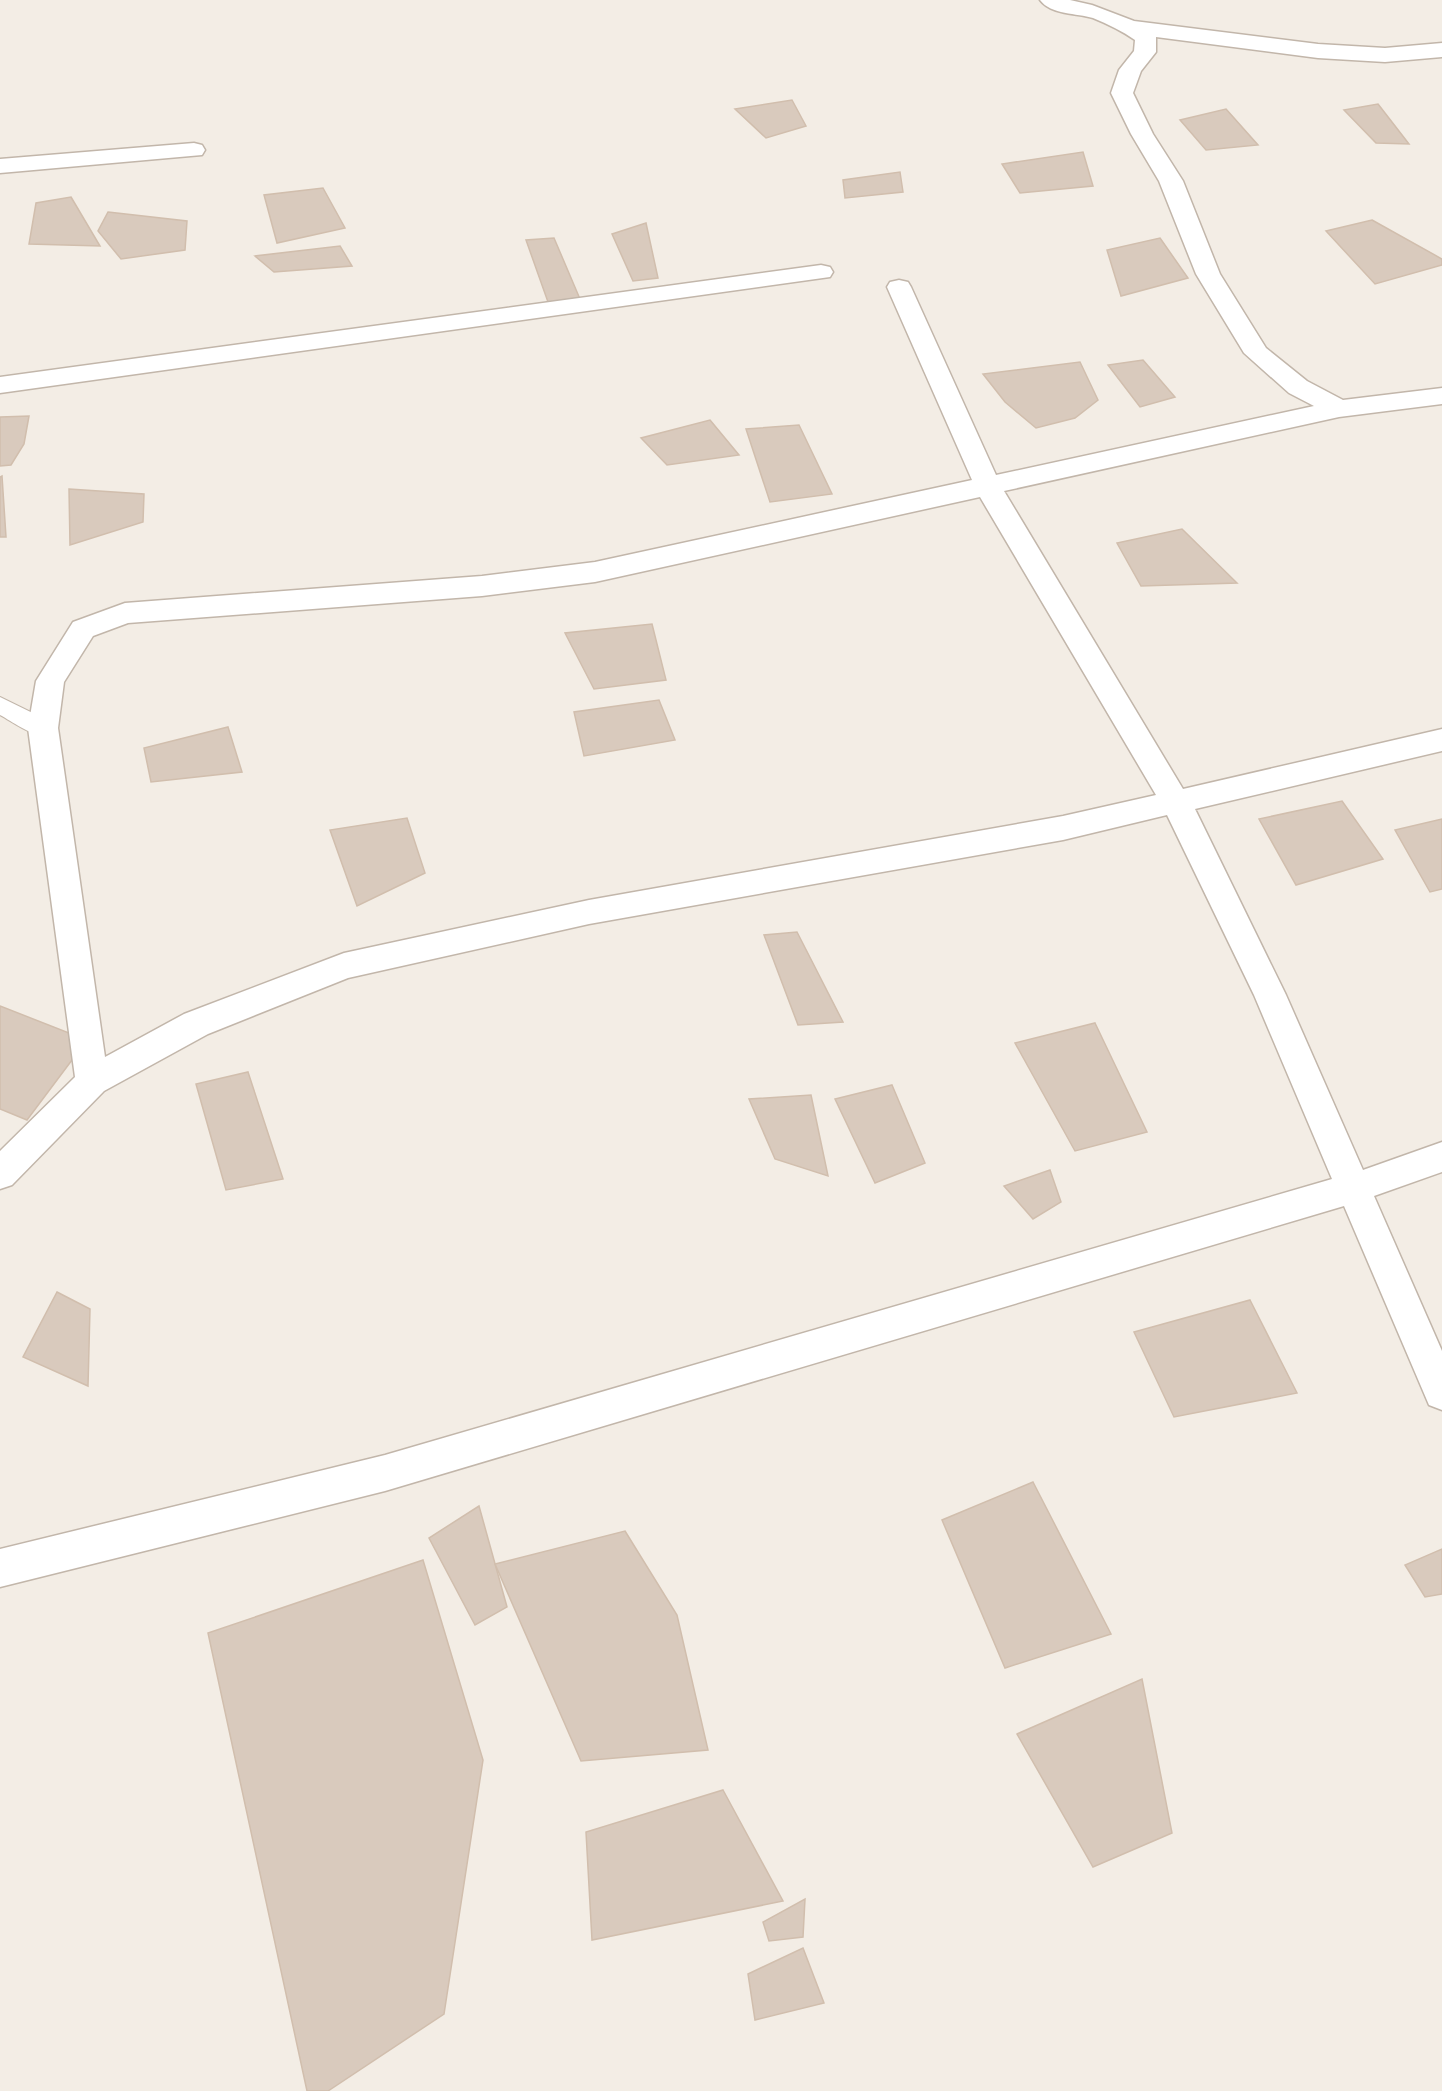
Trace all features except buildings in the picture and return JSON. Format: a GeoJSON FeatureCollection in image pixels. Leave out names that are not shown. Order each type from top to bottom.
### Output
{"type":"FeatureCollection","features":[{"type":"Feature","properties":{"kind":"street"},"geometry":{"type":"LineString","coordinates":[[1051,0],[1064,6],[1093,12],[1132,27],[1318,51],[1384,56],[1442,50]]}},
{"type":"Feature","properties":{"kind":"street"},"geometry":{"type":"LineString","coordinates":[[1132,27],[1146,38],[1145,52],[1130,70],[1122,93],[1142,134],[1171,180],[1208,274],[1257,353],[1298,387],[1340,409]]}},
{"type":"Feature","properties":{"kind":"street"},"geometry":{"type":"LineString","coordinates":[[0,166],[194,150]]}},
{"type":"Feature","properties":{"kind":"street"},"geometry":{"type":"LineString","coordinates":[[0,385],[821,272]]}},
{"type":"Feature","properties":{"kind":"street"},"geometry":{"type":"LineString","coordinates":[[899,286],[988,486],[1176,802],[1270,995],[1442,1393]]}},
{"type":"Feature","properties":{"kind":"street"},"geometry":{"type":"LineString","coordinates":[[93,1081],[43,728],[50,681],[83,629],[125,613],[482,586],[595,572],[1340,409],[1442,396]]}},
{"type":"Feature","properties":{"kind":"street"},"geometry":{"type":"LineString","coordinates":[[0,1174],[93,1081],[196,1024],[344,966],[589,912],[1063,828],[1442,740]]}},
{"type":"Feature","properties":{"kind":"street"},"geometry":{"type":"LineString","coordinates":[[0,1568],[385,1473],[1354,1188],[1442,1157]]}},
{"type":"Feature","properties":{"kind":"lane"},"geometry":{"type":"LineString","coordinates":[[0,705],[43,728]]}}]}
